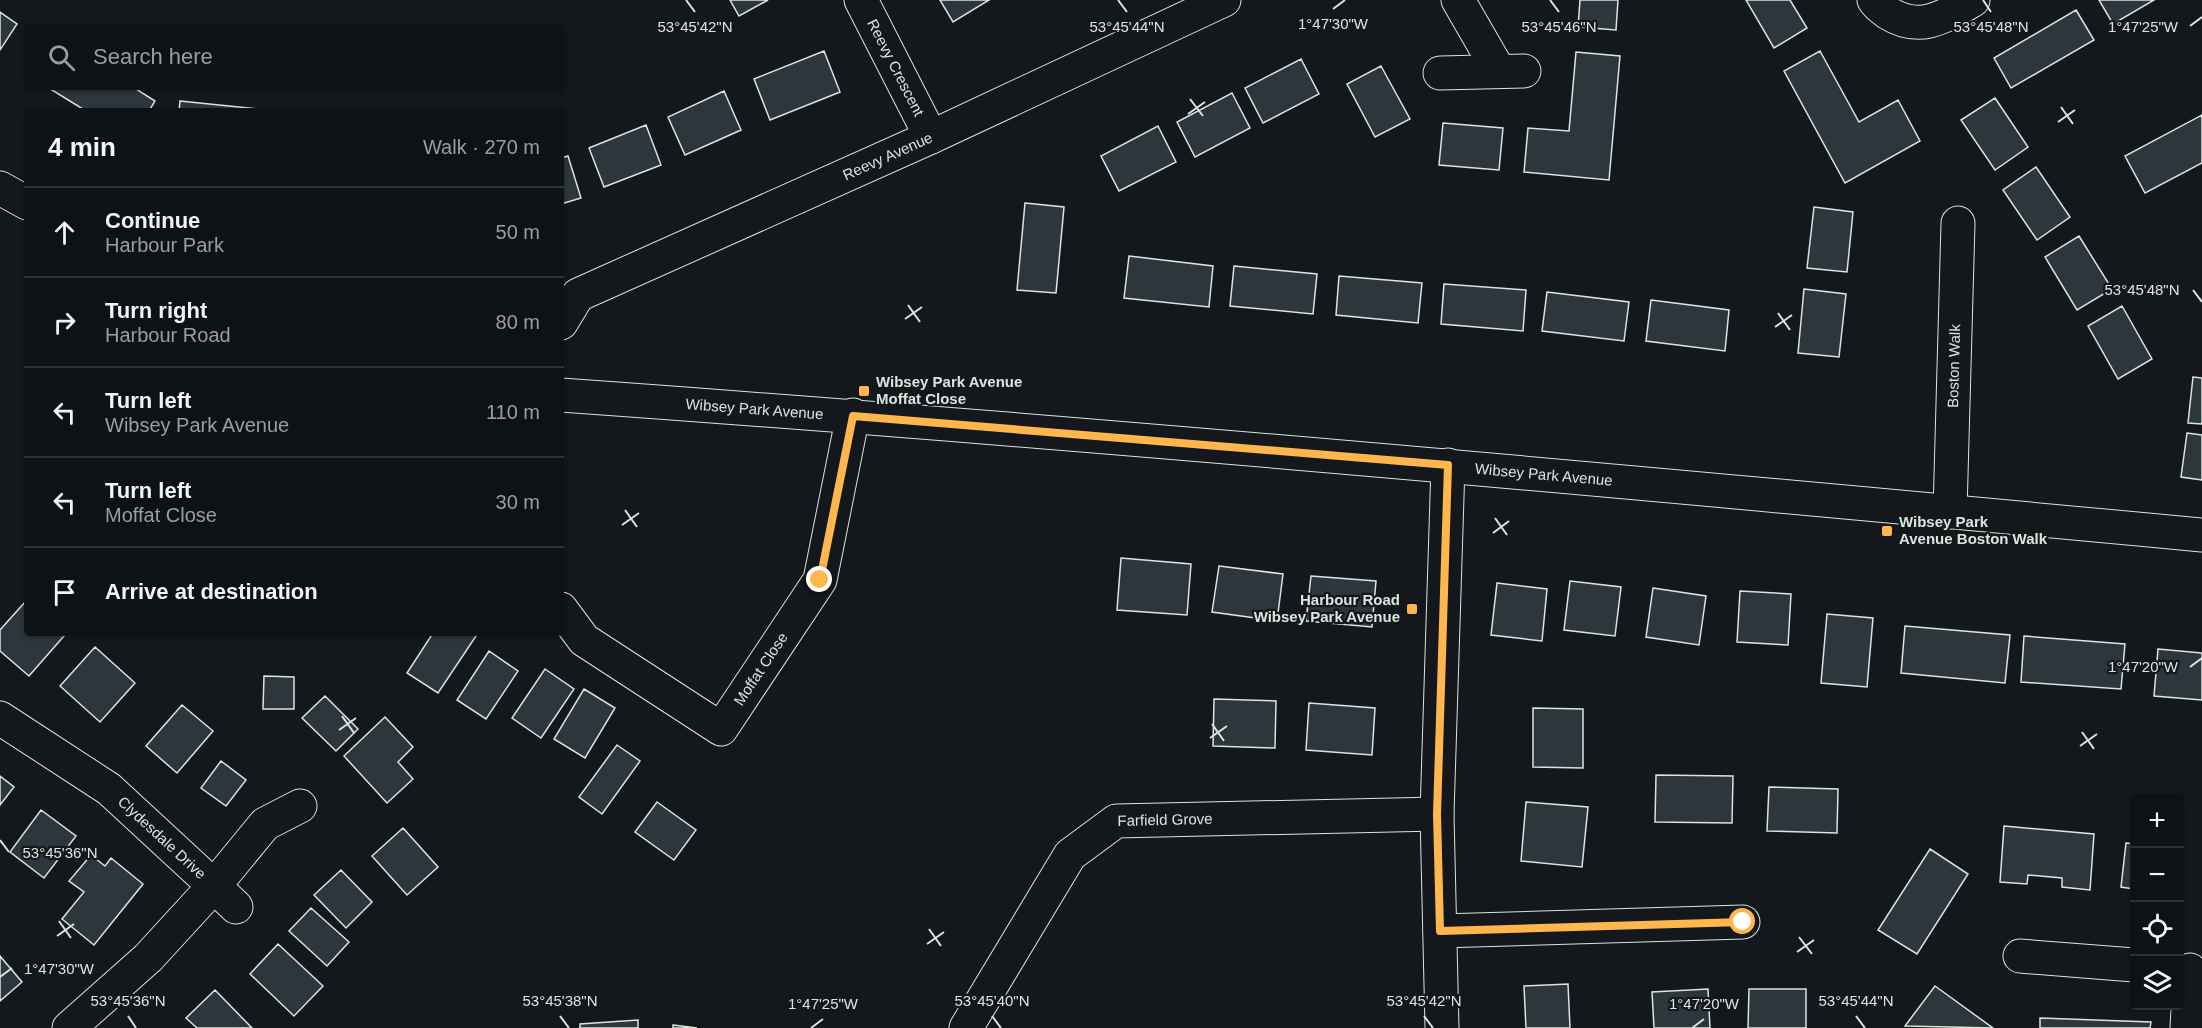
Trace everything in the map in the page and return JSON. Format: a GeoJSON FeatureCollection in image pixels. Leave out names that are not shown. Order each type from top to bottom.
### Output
{"type":"FeatureCollection","features":[{"type":"Feature","properties":{"kind":"street","name":"Reevy Crescent"},"geometry":{"type":"LineString","coordinates":[[861,0],[931,137]]}},
{"type":"Feature","properties":{"kind":"street","name":"Reevy Avenue"},"geometry":{"type":"LineString","coordinates":[[564,318],[578,295],[931,137],[1224,0]]}},
{"type":"Feature","properties":{"kind":"street"},"geometry":{"type":"LineString","coordinates":[[1440,73],[1512,71],[1458,0]]}},
{"type":"Feature","properties":{"kind":"street"},"geometry":{"type":"LineString","coordinates":[[1874,0],[1877,5],[1901,21],[1925,23],[1946,16],[1973,0]]}},
{"type":"Feature","properties":{"kind":"street"},"geometry":{"type":"LineString","coordinates":[[0,188],[24,201]]}},
{"type":"Feature","properties":{"kind":"street","name":"Boston Walk"},"geometry":{"type":"LineString","coordinates":[[1950,512],[1958,223]]}},
{"type":"Feature","properties":{"kind":"street","name":"Wibsey Park Avenue"},"geometry":{"type":"LineString","coordinates":[[564,395],[853,416],[1448,465],[2202,535]]}},
{"type":"Feature","properties":{"kind":"street","name":"Moffat Close"},"geometry":{"type":"LineString","coordinates":[[564,613],[584,640],[721,729],[820,580],[853,416]]}},
{"type":"Feature","properties":{"kind":"street"},"geometry":{"type":"LineString","coordinates":[[1443,1028],[1437,814],[1448,465]]}},
{"type":"Feature","properties":{"kind":"street","name":"Clydesdale Drive"},"geometry":{"type":"LineString","coordinates":[[0,718],[109,789],[225,897],[148,958],[69,1028]]}},
{"type":"Feature","properties":{"kind":"street"},"geometry":{"type":"LineString","coordinates":[[225,897],[265,824],[300,806]]}},
{"type":"Feature","properties":{"kind":"street","name":"Farfield Grove"},"geometry":{"type":"LineString","coordinates":[[966,1028],[1070,855],[1116,821],[1437,814]]}},
{"type":"Feature","properties":{"kind":"street"},"geometry":{"type":"LineString","coordinates":[[1440,931],[1743,922]]}},
{"type":"Feature","properties":{"kind":"street"},"geometry":{"type":"LineString","coordinates":[[2020,956],[2130,965]]}},
{"type":"Feature","properties":{"kind":"street"},"geometry":{"type":"LineString","coordinates":[[2187,1028],[2190,970]]}},
{"type":"Feature","properties":{"kind":"building"},"geometry":{"type":"Polygon","coordinates":[[[730,0],[768,0],[739,16],[730,0]]]}},
{"type":"Feature","properties":{"kind":"building"},"geometry":{"type":"Polygon","coordinates":[[[940,0],[989,0],[953,22],[940,0]]]}},
{"type":"Feature","properties":{"kind":"building"},"geometry":{"type":"Polygon","coordinates":[[[1580,0],[1618,0],[1616,30],[1578,27],[1580,0]]]}},
{"type":"Feature","properties":{"kind":"building"},"geometry":{"type":"Polygon","coordinates":[[[1746,0],[1790,0],[1807,28],[1774,48],[1746,0]]]}},
{"type":"Feature","properties":{"kind":"building"},"geometry":{"type":"Polygon","coordinates":[[[2099,0],[2154,0],[2113,24],[2099,0]]]}},
{"type":"Feature","properties":{"kind":"building"},"geometry":{"type":"Polygon","coordinates":[[[2076,10],[2094,40],[2011,88],[1994,58],[2076,10]]]}},
{"type":"Feature","properties":{"kind":"building"},"geometry":{"type":"Polygon","coordinates":[[[0,12],[17,24],[0,50],[0,12]]]}},
{"type":"Feature","properties":{"kind":"building"},"geometry":{"type":"Polygon","coordinates":[[[824,51],[840,92],[770,120],[754,79],[824,51]]]}},
{"type":"Feature","properties":{"kind":"building"},"geometry":{"type":"Polygon","coordinates":[[[1820,51],[1859,122],[1898,100],[1920,141],[1845,183],[1784,71],[1820,51]]]}},
{"type":"Feature","properties":{"kind":"building"},"geometry":{"type":"Polygon","coordinates":[[[1576,52],[1620,56],[1609,180],[1524,172],[1528,128],[1569,131],[1576,52]]]}},
{"type":"Feature","properties":{"kind":"building"},"geometry":{"type":"Polygon","coordinates":[[[1301,59],[1319,94],[1263,123],[1245,88],[1301,59]]]}},
{"type":"Feature","properties":{"kind":"building"},"geometry":{"type":"Polygon","coordinates":[[[1381,66],[1410,119],[1375,137],[1347,84],[1381,66]]]}},
{"type":"Feature","properties":{"kind":"building"},"geometry":{"type":"Polygon","coordinates":[[[52,90],[138,90],[155,101],[151,108],[81,108],[52,90]]]}},
{"type":"Feature","properties":{"kind":"building"},"geometry":{"type":"Polygon","coordinates":[[[724,91],[741,130],[685,155],[668,117],[724,91]]]}},
{"type":"Feature","properties":{"kind":"building"},"geometry":{"type":"Polygon","coordinates":[[[1232,93],[1250,128],[1195,157],[1177,122],[1232,93]]]}},
{"type":"Feature","properties":{"kind":"building"},"geometry":{"type":"Polygon","coordinates":[[[1995,98],[2028,147],[1995,170],[1961,120],[1995,98]]]}},
{"type":"Feature","properties":{"kind":"building"},"geometry":{"type":"Polygon","coordinates":[[[180,101],[249,108],[179,108],[180,101]]]}},
{"type":"Feature","properties":{"kind":"building"},"geometry":{"type":"Polygon","coordinates":[[[2202,115],[2202,163],[2145,193],[2125,156],[2202,115]]]}},
{"type":"Feature","properties":{"kind":"building"},"geometry":{"type":"Polygon","coordinates":[[[1443,123],[1503,128],[1499,170],[1439,165],[1443,123]]]}},
{"type":"Feature","properties":{"kind":"building"},"geometry":{"type":"Polygon","coordinates":[[[646,125],[661,165],[604,187],[589,148],[646,125]]]}},
{"type":"Feature","properties":{"kind":"building"},"geometry":{"type":"Polygon","coordinates":[[[1158,126],[1176,162],[1119,191],[1101,156],[1158,126]]]}},
{"type":"Feature","properties":{"kind":"building"},"geometry":{"type":"Polygon","coordinates":[[[568,156],[581,198],[564,203],[564,157],[568,156]]]}},
{"type":"Feature","properties":{"kind":"building"},"geometry":{"type":"Polygon","coordinates":[[[2036,167],[2070,217],[2037,240],[2003,190],[2036,167]]]}},
{"type":"Feature","properties":{"kind":"building"},"geometry":{"type":"Polygon","coordinates":[[[1025,203],[1064,207],[1056,293],[1017,290],[1025,203]]]}},
{"type":"Feature","properties":{"kind":"building"},"geometry":{"type":"Polygon","coordinates":[[[1814,207],[1853,212],[1847,272],[1807,268],[1814,207]]]}},
{"type":"Feature","properties":{"kind":"building"},"geometry":{"type":"Polygon","coordinates":[[[2079,236],[2112,289],[2077,310],[2045,257],[2079,236]]]}},
{"type":"Feature","properties":{"kind":"building"},"geometry":{"type":"Polygon","coordinates":[[[1129,256],[1213,266],[1209,307],[1124,298],[1129,256]]]}},
{"type":"Feature","properties":{"kind":"building"},"geometry":{"type":"Polygon","coordinates":[[[1234,266],[1317,274],[1313,314],[1230,306],[1234,266]]]}},
{"type":"Feature","properties":{"kind":"building"},"geometry":{"type":"Polygon","coordinates":[[[1339,276],[1422,283],[1418,323],[1336,315],[1339,276]]]}},
{"type":"Feature","properties":{"kind":"building"},"geometry":{"type":"Polygon","coordinates":[[[1444,284],[1526,290],[1523,331],[1441,324],[1444,284]]]}},
{"type":"Feature","properties":{"kind":"building"},"geometry":{"type":"Polygon","coordinates":[[[1804,289],[1846,294],[1839,357],[1798,353],[1804,289]]]}},
{"type":"Feature","properties":{"kind":"building"},"geometry":{"type":"Polygon","coordinates":[[[1547,292],[1629,302],[1624,341],[1542,331],[1547,292]]]}},
{"type":"Feature","properties":{"kind":"building"},"geometry":{"type":"Polygon","coordinates":[[[1651,300],[1729,310],[1725,351],[1646,341],[1651,300]]]}},
{"type":"Feature","properties":{"kind":"building"},"geometry":{"type":"Polygon","coordinates":[[[2122,306],[2152,359],[2118,379],[2088,326],[2122,306]]]}},
{"type":"Feature","properties":{"kind":"building"},"geometry":{"type":"Polygon","coordinates":[[[2193,377],[2202,378],[2202,424],[2188,423],[2193,377]]]}},
{"type":"Feature","properties":{"kind":"building"},"geometry":{"type":"Polygon","coordinates":[[[2187,433],[2202,435],[2202,480],[2181,477],[2187,433]]]}},
{"type":"Feature","properties":{"kind":"building"},"geometry":{"type":"Polygon","coordinates":[[[1121,558],[1191,564],[1187,615],[1117,610],[1121,558]]]}},
{"type":"Feature","properties":{"kind":"building"},"geometry":{"type":"Polygon","coordinates":[[[1219,566],[1283,574],[1277,621],[1212,612],[1219,566]]]}},
{"type":"Feature","properties":{"kind":"building"},"geometry":{"type":"Polygon","coordinates":[[[1311,576],[1376,581],[1372,627],[1306,621],[1311,576]]]}},
{"type":"Feature","properties":{"kind":"building"},"geometry":{"type":"Polygon","coordinates":[[[1570,581],[1621,587],[1615,636],[1564,630],[1570,581]]]}},
{"type":"Feature","properties":{"kind":"building"},"geometry":{"type":"Polygon","coordinates":[[[1497,583],[1547,589],[1542,641],[1491,635],[1497,583]]]}},
{"type":"Feature","properties":{"kind":"building"},"geometry":{"type":"Polygon","coordinates":[[[1653,588],[1706,596],[1699,645],[1646,637],[1653,588]]]}},
{"type":"Feature","properties":{"kind":"building"},"geometry":{"type":"Polygon","coordinates":[[[1740,591],[1791,594],[1788,645],[1737,642],[1740,591]]]}},
{"type":"Feature","properties":{"kind":"building"},"geometry":{"type":"Polygon","coordinates":[[[24,603],[24,636],[64,636],[29,676],[0,651],[0,630],[24,603]]]}},
{"type":"Feature","properties":{"kind":"building"},"geometry":{"type":"Polygon","coordinates":[[[1827,614],[1873,618],[1867,687],[1821,683],[1827,614]]]}},
{"type":"Feature","properties":{"kind":"building"},"geometry":{"type":"Polygon","coordinates":[[[1905,626],[2010,635],[2005,683],[1901,673],[1905,626]]]}},
{"type":"Feature","properties":{"kind":"building"},"geometry":{"type":"Polygon","coordinates":[[[431,636],[476,636],[438,693],[407,673],[431,636]]]}},
{"type":"Feature","properties":{"kind":"building"},"geometry":{"type":"Polygon","coordinates":[[[2024,636],[2125,644],[2121,689],[2021,682],[2024,636]]]}},
{"type":"Feature","properties":{"kind":"building"},"geometry":{"type":"Polygon","coordinates":[[[95,647],[135,683],[100,722],[60,686],[95,647]]]}},
{"type":"Feature","properties":{"kind":"building"},"geometry":{"type":"Polygon","coordinates":[[[2158,649],[2202,653],[2202,700],[2154,696],[2158,649]]]}},
{"type":"Feature","properties":{"kind":"building"},"geometry":{"type":"Polygon","coordinates":[[[489,651],[518,671],[486,719],[457,700],[489,651]]]}},
{"type":"Feature","properties":{"kind":"building"},"geometry":{"type":"Polygon","coordinates":[[[545,669],[574,689],[541,738],[512,718],[545,669]]]}},
{"type":"Feature","properties":{"kind":"building"},"geometry":{"type":"Polygon","coordinates":[[[264,676],[294,677],[294,709],[263,709],[264,676]]]}},
{"type":"Feature","properties":{"kind":"building"},"geometry":{"type":"Polygon","coordinates":[[[584,689],[615,708],[585,758],[554,739],[584,689]]]}},
{"type":"Feature","properties":{"kind":"building"},"geometry":{"type":"Polygon","coordinates":[[[325,696],[358,729],[336,751],[302,718],[325,696]]]}},
{"type":"Feature","properties":{"kind":"building"},"geometry":{"type":"Polygon","coordinates":[[[1214,699],[1276,701],[1275,748],[1213,746],[1214,699]]]}},
{"type":"Feature","properties":{"kind":"building"},"geometry":{"type":"Polygon","coordinates":[[[1309,703],[1375,708],[1372,755],[1306,750],[1309,703]]]}},
{"type":"Feature","properties":{"kind":"building"},"geometry":{"type":"Polygon","coordinates":[[[182,705],[213,731],[177,773],[146,746],[182,705]]]}},
{"type":"Feature","properties":{"kind":"building"},"geometry":{"type":"Polygon","coordinates":[[[1533,708],[1583,709],[1583,768],[1533,767],[1533,708]]]}},
{"type":"Feature","properties":{"kind":"building"},"geometry":{"type":"Polygon","coordinates":[[[385,717],[413,747],[398,762],[413,779],[387,803],[344,756],[385,717]]]}},
{"type":"Feature","properties":{"kind":"building"},"geometry":{"type":"Polygon","coordinates":[[[617,745],[640,761],[602,814],[579,797],[617,745]]]}},
{"type":"Feature","properties":{"kind":"building"},"geometry":{"type":"Polygon","coordinates":[[[221,761],[246,780],[226,806],[201,788],[221,761]]]}},
{"type":"Feature","properties":{"kind":"building"},"geometry":{"type":"Polygon","coordinates":[[[1656,775],[1733,776],[1732,823],[1655,822],[1656,775]]]}},
{"type":"Feature","properties":{"kind":"building"},"geometry":{"type":"Polygon","coordinates":[[[0,776],[14,787],[0,805],[0,776]]]}},
{"type":"Feature","properties":{"kind":"building"},"geometry":{"type":"Polygon","coordinates":[[[1769,787],[1838,789],[1837,833],[1767,831],[1769,787]]]}},
{"type":"Feature","properties":{"kind":"building"},"geometry":{"type":"Polygon","coordinates":[[[657,802],[696,830],[674,860],[635,832],[657,802]]]}},
{"type":"Feature","properties":{"kind":"building"},"geometry":{"type":"Polygon","coordinates":[[[1526,802],[1588,807],[1582,867],[1521,861],[1526,802]]]}},
{"type":"Feature","properties":{"kind":"building"},"geometry":{"type":"Polygon","coordinates":[[[41,810],[76,836],[44,878],[10,852],[41,810]]]}},
{"type":"Feature","properties":{"kind":"building"},"geometry":{"type":"Polygon","coordinates":[[[2004,826],[2094,834],[2090,890],[2062,887],[2062,878],[2028,875],[2027,884],[2000,882],[2004,826]]]}},
{"type":"Feature","properties":{"kind":"building"},"geometry":{"type":"Polygon","coordinates":[[[403,828],[438,867],[407,895],[372,856],[403,828]]]}},
{"type":"Feature","properties":{"kind":"building"},"geometry":{"type":"Polygon","coordinates":[[[2126,843],[2130,844],[2130,888],[2121,887],[2126,843]]]}},
{"type":"Feature","properties":{"kind":"building"},"geometry":{"type":"Polygon","coordinates":[[[1930,849],[1968,874],[1917,954],[1878,930],[1930,849]]]}},
{"type":"Feature","properties":{"kind":"building"},"geometry":{"type":"Polygon","coordinates":[[[91,855],[105,866],[111,858],[143,884],[94,945],[62,919],[84,892],[69,881],[91,855]]]}},
{"type":"Feature","properties":{"kind":"building"},"geometry":{"type":"Polygon","coordinates":[[[341,870],[372,902],[346,928],[314,895],[341,870]]]}},
{"type":"Feature","properties":{"kind":"building"},"geometry":{"type":"Polygon","coordinates":[[[311,908],[349,942],[327,966],[289,931],[311,908]]]}},
{"type":"Feature","properties":{"kind":"building"},"geometry":{"type":"Polygon","coordinates":[[[278,944],[323,986],[294,1016],[250,974],[278,944]]]}},
{"type":"Feature","properties":{"kind":"building"},"geometry":{"type":"Polygon","coordinates":[[[0,956],[22,982],[0,1001],[0,956]]]}},
{"type":"Feature","properties":{"kind":"building"},"geometry":{"type":"Polygon","coordinates":[[[1568,984],[1570,1028],[1526,1028],[1524,986],[1568,984]]]}},
{"type":"Feature","properties":{"kind":"building"},"geometry":{"type":"Polygon","coordinates":[[[1935,986],[1993,1028],[1905,1026],[1935,986]]]}},
{"type":"Feature","properties":{"kind":"building"},"geometry":{"type":"Polygon","coordinates":[[[1708,989],[1710,1028],[1654,1028],[1652,992],[1708,989]]]}},
{"type":"Feature","properties":{"kind":"building"},"geometry":{"type":"Polygon","coordinates":[[[1749,989],[1806,989],[1806,1028],[1748,1028],[1749,989]]]}},
{"type":"Feature","properties":{"kind":"building"},"geometry":{"type":"Polygon","coordinates":[[[215,990],[252,1028],[197,1028],[186,1018],[215,990]]]}},
{"type":"Feature","properties":{"kind":"building"},"geometry":{"type":"Polygon","coordinates":[[[2040,1018],[2151,1022],[2150,1028],[2040,1028],[2040,1018]]]}},
{"type":"Feature","properties":{"kind":"building"},"geometry":{"type":"Polygon","coordinates":[[[638,1020],[638,1028],[580,1028],[580,1024],[638,1020]]]}},
{"type":"Feature","properties":{"kind":"building"},"geometry":{"type":"Polygon","coordinates":[[[673,1025],[697,1028],[673,1028],[673,1025]]]}},
{"type":"Feature","properties":{"kind":"place","name":"Wibsey Park Avenue Moffat Close"},"geometry":{"type":"Point","coordinates":[864,391]}},
{"type":"Feature","properties":{"kind":"place","name":"Wibsey Park Avenue Boston Walk"},"geometry":{"type":"Point","coordinates":[1887,531]}},
{"type":"Feature","properties":{"kind":"place","name":"Harbour Road Wibsey Park Avenue"},"geometry":{"type":"Point","coordinates":[1412,609]}},
{"type":"Feature","properties":{"kind":"route"},"geometry":{"type":"LineString","coordinates":[[820,580],[853,416],[1448,465],[1437,814],[1440,931],[1743,922]]}}]}
